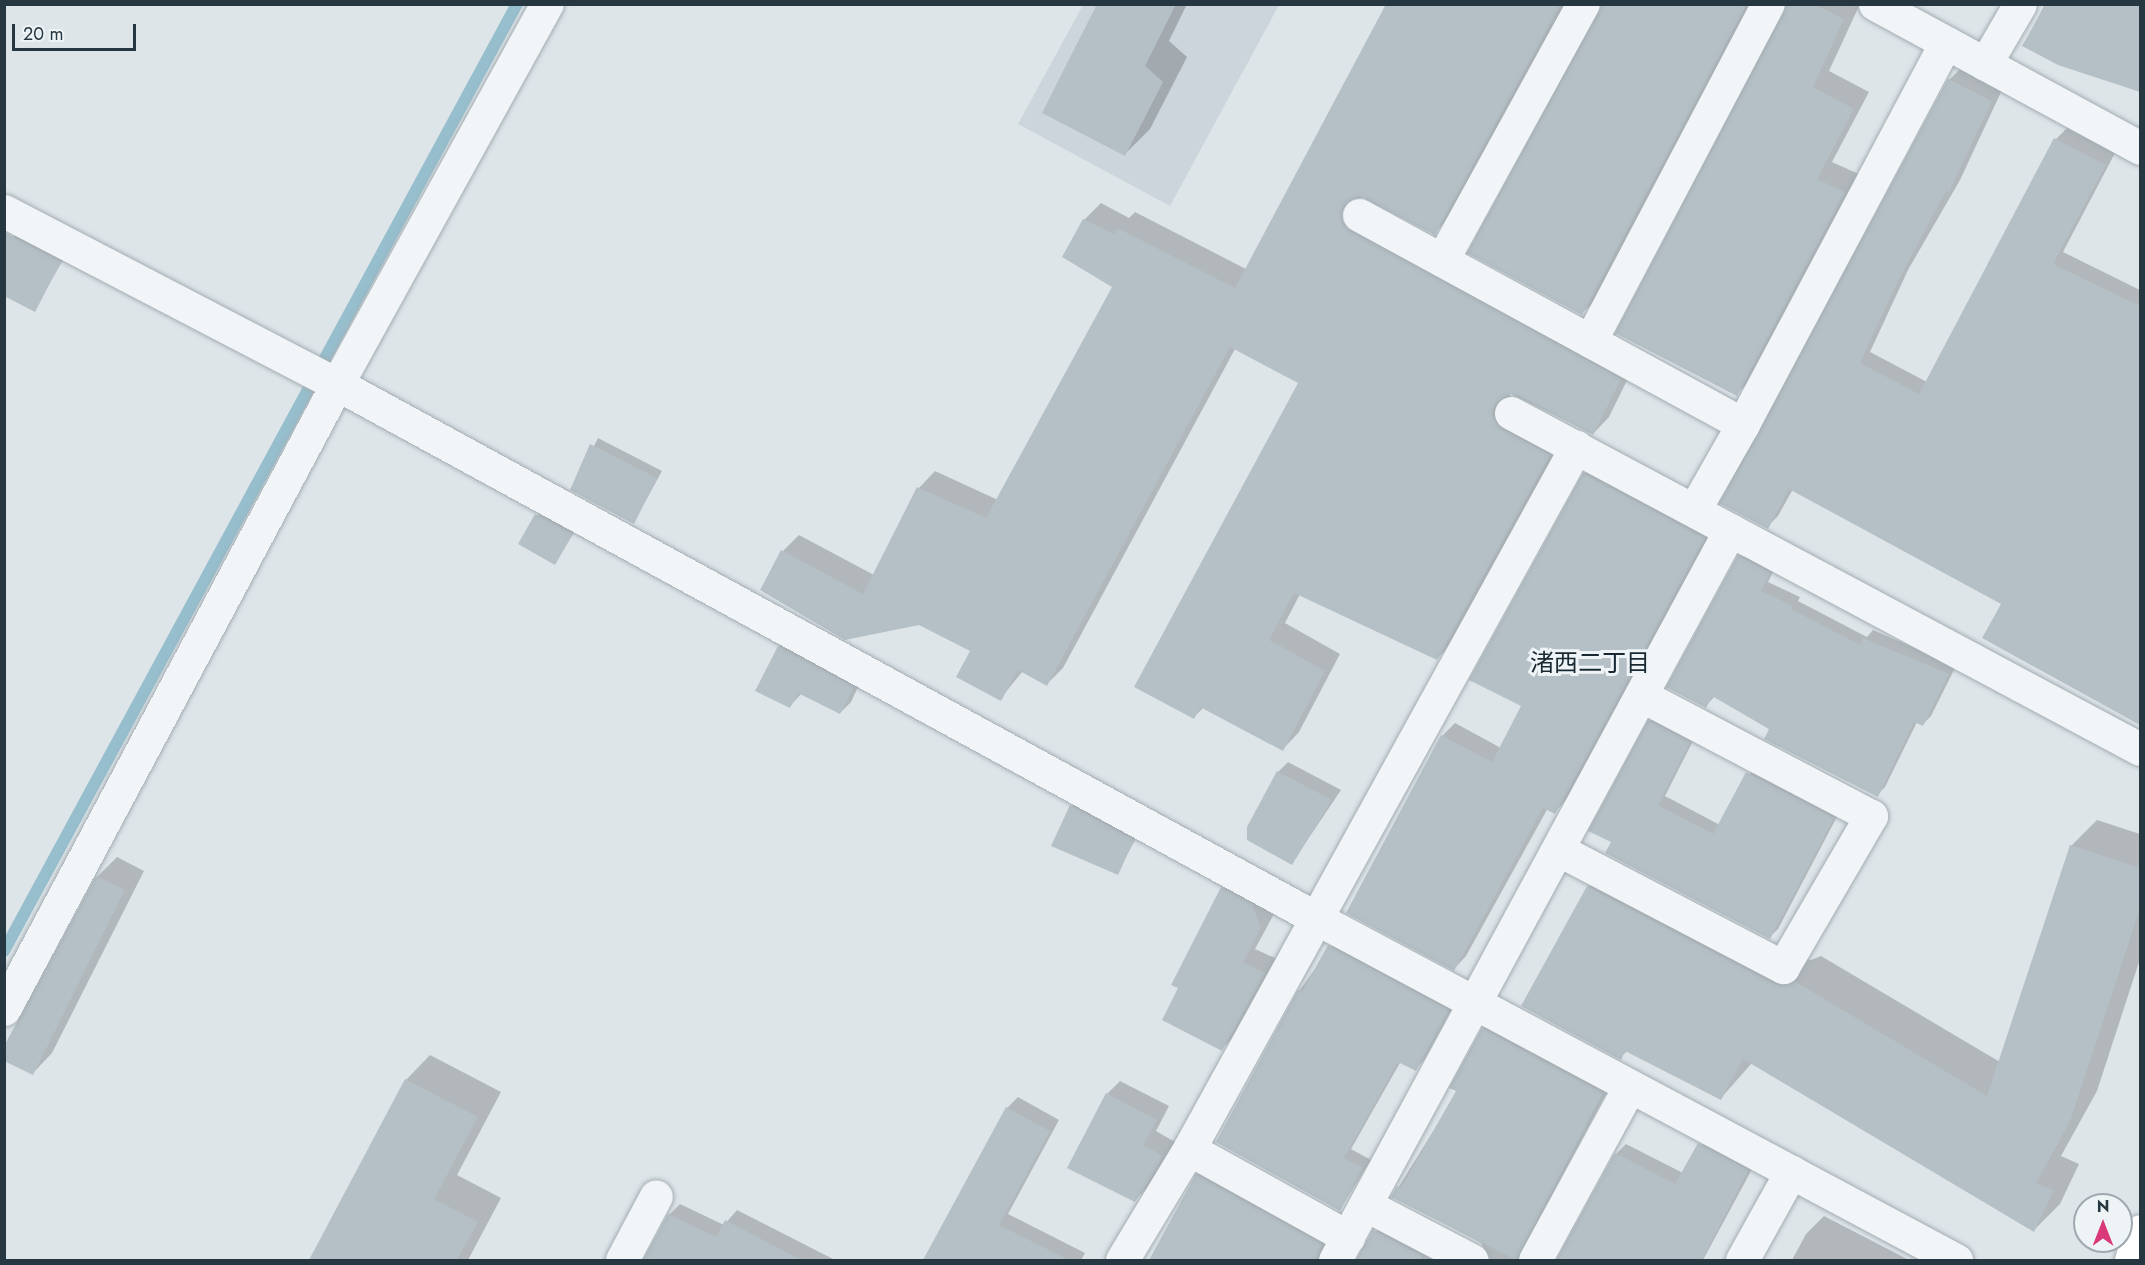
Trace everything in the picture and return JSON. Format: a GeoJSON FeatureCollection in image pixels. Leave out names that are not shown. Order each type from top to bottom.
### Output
{"type":"FeatureCollection","features":[{"type":"Feature","properties":{"kind":"main road"},"geometry":{"type":"LineString","coordinates":[[2131,1260],[2140,1231]]}},
{"type":"Feature","properties":{"kind":"street"},"geometry":{"type":"LineString","coordinates":[[4,1009],[337,384],[547,4]]}},
{"type":"Feature","properties":{"kind":"street"},"geometry":{"type":"LineString","coordinates":[[1442,260],[1583,4]]}},
{"type":"Feature","properties":{"kind":"street"},"geometry":{"type":"LineString","coordinates":[[1590,341],[1768,4]]}},
{"type":"Feature","properties":{"kind":"street"},"geometry":{"type":"LineString","coordinates":[[1875,4],[2140,148]]}},
{"type":"Feature","properties":{"kind":"street"},"geometry":{"type":"LineString","coordinates":[[1985,64],[2020,4]]}},
{"type":"Feature","properties":{"kind":"street"},"geometry":{"type":"LineString","coordinates":[[1694,510],[1743,424],[1946,43]]}},
{"type":"Feature","properties":{"kind":"street"},"geometry":{"type":"LineString","coordinates":[[4,211],[337,384],[1316,918],[1956,1260]]}},
{"type":"Feature","properties":{"kind":"street"},"geometry":{"type":"LineString","coordinates":[[1359,215],[1743,424]]}},
{"type":"Feature","properties":{"kind":"street"},"geometry":{"type":"LineString","coordinates":[[1511,413],[2140,749]]}},
{"type":"Feature","properties":{"kind":"street"},"geometry":{"type":"LineString","coordinates":[[1122,1260],[1188,1149],[1576,447]]}},
{"type":"Feature","properties":{"kind":"street"},"geometry":{"type":"LineString","coordinates":[[1188,1149],[1342,1249],[1730,530]]}},
{"type":"Feature","properties":{"kind":"street"},"geometry":{"type":"LineString","coordinates":[[1558,850],[1783,967],[1871,816],[1641,695]]}},
{"type":"Feature","properties":{"kind":"street"},"geometry":{"type":"LineString","coordinates":[[1535,1260],[1630,1086]]}},
{"type":"Feature","properties":{"kind":"street"},"geometry":{"type":"LineString","coordinates":[[1742,1260],[1791,1172]]}},
{"type":"Feature","properties":{"kind":"street"},"geometry":{"type":"LineString","coordinates":[[622,1260],[656,1196]]}},
{"type":"Feature","properties":{"kind":"street"},"geometry":{"type":"LineString","coordinates":[[1365,1205],[1472,1260]]}},
{"type":"Feature","properties":{"kind":"shaded area"},"geometry":{"type":"Polygon","coordinates":[[[1083,5],[1279,5],[1170,206],[1018,124],[1083,5]]]}},
{"type":"Feature","properties":{"kind":"building"},"geometry":{"type":"Polygon","coordinates":[[[1097,4],[1176,4],[1145,66],[1163,82],[1125,156],[1042,113],[1097,4]]]}},
{"type":"Feature","properties":{"kind":"building"},"geometry":{"type":"Polygon","coordinates":[[[1386,4],[1561,4],[1435,235],[1359,196],[1342,207],[1343,225],[1621,379],[1593,435],[1519,396],[1510,394],[1495,404],[1492,414],[1502,429],[1550,455],[1437,660],[1294,593],[1269,640],[1325,671],[1283,751],[1200,707],[1194,719],[1134,687],[1298,383],[1230,347],[1047,686],[1018,670],[1001,701],[956,677],[970,651],[919,625],[845,640],[760,590],[781,550],[863,594],[917,487],[986,518],[1112,287],[1062,257],[1083,219],[1114,234],[1117,228],[1235,288],[1386,4]]]}},
{"type":"Feature","properties":{"kind":"building"},"geometry":{"type":"Polygon","coordinates":[[[1602,4],[1747,4],[1582,315],[1467,253],[1602,4]]]}},
{"type":"Feature","properties":{"kind":"building"},"geometry":{"type":"Polygon","coordinates":[[[1787,4],[1814,4],[1844,19],[1813,87],[1854,109],[1817,179],[1845,192],[1737,396],[1615,333],[1787,4]]]}},
{"type":"Feature","properties":{"kind":"building"},"geometry":{"type":"Polygon","coordinates":[[[2046,4],[2140,4],[2140,92],[2058,65],[2022,46],[2046,4]]]}},
{"type":"Feature","properties":{"kind":"building"},"geometry":{"type":"Polygon","coordinates":[[[1948,79],[1992,101],[1949,192],[1946,191],[1897,283],[1860,363],[1919,394],[2054,138],[2106,165],[2053,264],[2140,306],[2140,725],[1982,638],[2001,604],[1789,489],[1768,529],[1719,503],[1948,79]]]}},
{"type":"Feature","properties":{"kind":"building"},"geometry":{"type":"Polygon","coordinates":[[[4,232],[61,262],[35,312],[4,296],[4,232]]]}},
{"type":"Feature","properties":{"kind":"building"},"geometry":{"type":"Polygon","coordinates":[[[590,444],[657,478],[634,524],[570,490],[590,444]]]}},
{"type":"Feature","properties":{"kind":"building"},"geometry":{"type":"Polygon","coordinates":[[[1583,473],[1705,538],[1555,814],[1543,808],[1454,971],[1346,913],[1441,735],[1492,762],[1521,706],[1469,680],[1583,473]]]}},
{"type":"Feature","properties":{"kind":"building"},"geometry":{"type":"Polygon","coordinates":[[[535,514],[573,534],[555,565],[518,544],[535,514]]]}},
{"type":"Feature","properties":{"kind":"building"},"geometry":{"type":"Polygon","coordinates":[[[1738,555],[1770,573],[1761,591],[1793,606],[1791,609],[1860,645],[1863,638],[1949,674],[1923,726],[1914,722],[1878,797],[1764,739],[1769,729],[1712,696],[1706,708],[1666,687],[1738,555]]]}},
{"type":"Feature","properties":{"kind":"building"},"geometry":{"type":"Polygon","coordinates":[[[778,646],[854,687],[840,714],[798,693],[790,708],[755,691],[778,646]]]}},
{"type":"Feature","properties":{"kind":"building"},"geometry":{"type":"Polygon","coordinates":[[[1648,720],[1690,742],[1658,805],[1713,834],[1746,772],[1834,818],[1770,939],[1605,853],[1611,842],[1588,831],[1648,720]]]}},
{"type":"Feature","properties":{"kind":"building"},"geometry":{"type":"Polygon","coordinates":[[[1277,771],[1332,800],[1292,865],[1247,840],[1247,827],[1277,771]]]}},
{"type":"Feature","properties":{"kind":"building"},"geometry":{"type":"Polygon","coordinates":[[[1070,805],[1134,840],[1118,875],[1051,846],[1070,805]]]}},
{"type":"Feature","properties":{"kind":"building"},"geometry":{"type":"Polygon","coordinates":[[[2070,845],[2140,868],[2140,908],[2071,1119],[2036,1183],[2054,1190],[2034,1232],[1743,1059],[1721,1100],[1625,1051],[1621,1060],[1521,1006],[1587,886],[1774,984],[1784,986],[1794,981],[1987,1096],[2070,845]]]}},
{"type":"Feature","properties":{"kind":"building"},"geometry":{"type":"Polygon","coordinates":[[[96,876],[125,890],[33,1075],[4,1061],[4,1046],[96,876]]]}},
{"type":"Feature","properties":{"kind":"building"},"geometry":{"type":"Polygon","coordinates":[[[1221,887],[1252,904],[1261,928],[1243,962],[1265,973],[1222,1051],[1162,1020],[1178,988],[1171,985],[1221,887]]]}},
{"type":"Feature","properties":{"kind":"building"},"geometry":{"type":"Polygon","coordinates":[[[1328,945],[1449,1010],[1416,1071],[1398,1062],[1344,1158],[1363,1168],[1340,1211],[1216,1142],[1298,990],[1302,992],[1328,945]]]}},
{"type":"Feature","properties":{"kind":"building"},"geometry":{"type":"Polygon","coordinates":[[[1482,1028],[1603,1093],[1516,1260],[1391,1197],[1397,1186],[1401,1188],[1456,1091],[1449,1088],[1482,1028]]]}},
{"type":"Feature","properties":{"kind":"building"},"geometry":{"type":"Polygon","coordinates":[[[405,1079],[478,1117],[434,1199],[478,1222],[457,1260],[309,1260],[405,1079]]]}},
{"type":"Feature","properties":{"kind":"building"},"geometry":{"type":"Polygon","coordinates":[[[1106,1093],[1157,1120],[1143,1145],[1163,1156],[1135,1202],[1067,1168],[1106,1093]]]}},
{"type":"Feature","properties":{"kind":"building"},"geometry":{"type":"Polygon","coordinates":[[[1006,1107],[1050,1131],[999,1225],[1069,1260],[923,1260],[1006,1107]]]}},
{"type":"Feature","properties":{"kind":"building"},"geometry":{"type":"Polygon","coordinates":[[[1698,1143],[1748,1170],[1702,1260],[1556,1260],[1615,1153],[1675,1184],[1698,1143]]]}},
{"type":"Feature","properties":{"kind":"building"},"geometry":{"type":"Polygon","coordinates":[[[1196,1174],[1322,1244],[1316,1260],[1149,1260],[1196,1174]]]}},
{"type":"Feature","properties":{"kind":"building"},"geometry":{"type":"Polygon","coordinates":[[[668,1214],[716,1237],[725,1220],[801,1260],[643,1260],[668,1214]]]}},
{"type":"Feature","properties":{"kind":"building"},"geometry":{"type":"Polygon","coordinates":[[[1373,1230],[1422,1256],[1420,1260],[1356,1260],[1373,1230]]]}},
{"type":"Feature","properties":{"kind":"waterway"},"geometry":{"type":"LineString","coordinates":[[4,951],[517,4]]}},
{"type":"Feature","properties":{"kind":"district","name":"渚西二丁目"},"geometry":{"type":"Point","coordinates":[1590,663]}}]}
